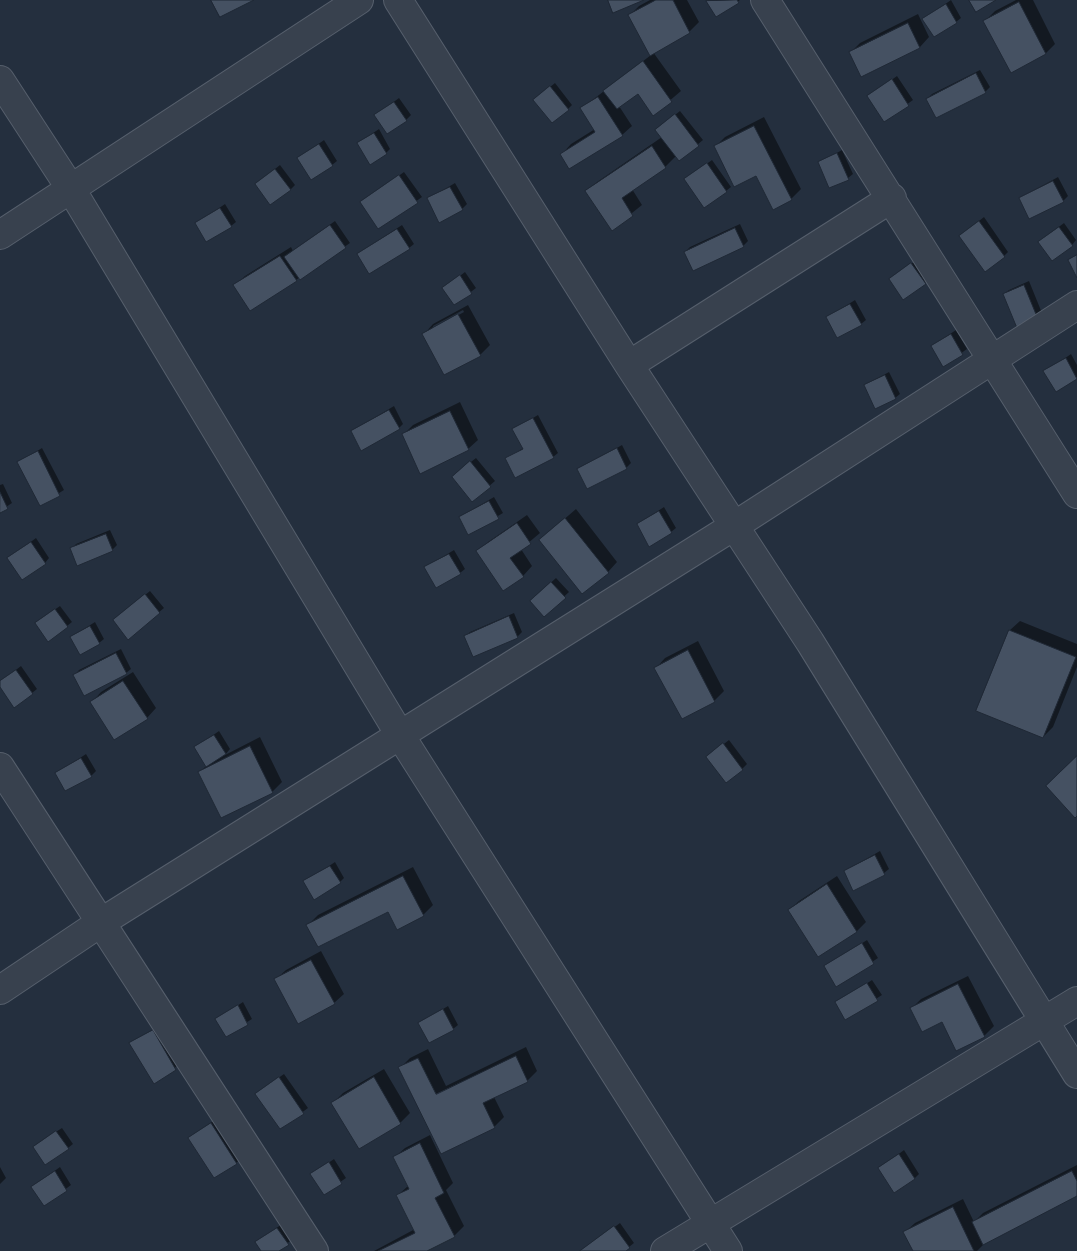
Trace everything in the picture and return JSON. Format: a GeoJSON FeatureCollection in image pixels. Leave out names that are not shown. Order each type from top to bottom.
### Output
{"type":"FeatureCollection","features":[{"type":"Feature","properties":{"kind":"street"},"geometry":{"type":"LineString","coordinates":[[0,235],[359,0]]}},
{"type":"Feature","properties":{"kind":"street"},"geometry":{"type":"LineString","coordinates":[[398,0],[629,365],[815,650],[1077,1074]]}},
{"type":"Feature","properties":{"kind":"street"},"geometry":{"type":"LineString","coordinates":[[766,0],[1077,494]]}},
{"type":"Feature","properties":{"kind":"street"},"geometry":{"type":"LineString","coordinates":[[0,80],[70,189],[400,735],[728,1251]]}},
{"type":"Feature","properties":{"kind":"street"},"geometry":{"type":"LineString","coordinates":[[629,365],[892,198]]}},
{"type":"Feature","properties":{"kind":"street"},"geometry":{"type":"LineString","coordinates":[[0,990],[100,923],[734,526],[1077,305]]}},
{"type":"Feature","properties":{"kind":"street"},"geometry":{"type":"LineString","coordinates":[[0,767],[314,1251]]}},
{"type":"Feature","properties":{"kind":"street"},"geometry":{"type":"LineString","coordinates":[[665,1251],[1077,1001]]}},
{"type":"Feature","properties":{"kind":"building"},"geometry":{"type":"Polygon","coordinates":[[[211,0],[254,0],[220,17],[211,0]]]}},
{"type":"Feature","properties":{"kind":"building"},"geometry":{"type":"Polygon","coordinates":[[[608,0],[644,0],[613,13],[608,0]]]}},
{"type":"Feature","properties":{"kind":"building"},"geometry":{"type":"Polygon","coordinates":[[[656,0],[673,0],[690,33],[650,56],[628,15],[656,0]]]}},
{"type":"Feature","properties":{"kind":"building"},"geometry":{"type":"Polygon","coordinates":[[[737,0],[739,3],[716,17],[706,1],[737,0]]]}},
{"type":"Feature","properties":{"kind":"building"},"geometry":{"type":"Polygon","coordinates":[[[969,0],[996,0],[976,12],[969,0]]]}},
{"type":"Feature","properties":{"kind":"building"},"geometry":{"type":"Polygon","coordinates":[[[1019,2],[1046,54],[1011,73],[983,21],[1019,2]]]}},
{"type":"Feature","properties":{"kind":"building"},"geometry":{"type":"Polygon","coordinates":[[[946,4],[957,23],[934,37],[922,19],[946,4]]]}},
{"type":"Feature","properties":{"kind":"building"},"geometry":{"type":"Polygon","coordinates":[[[908,23],[920,48],[861,77],[849,52],[908,23]]]}},
{"type":"Feature","properties":{"kind":"building"},"geometry":{"type":"Polygon","coordinates":[[[643,61],[672,102],[653,116],[638,94],[617,109],[603,91],[643,61]]]}},
{"type":"Feature","properties":{"kind":"building"},"geometry":{"type":"Polygon","coordinates":[[[976,73],[986,93],[936,118],[926,99],[976,73]]]}},
{"type":"Feature","properties":{"kind":"building"},"geometry":{"type":"Polygon","coordinates":[[[892,79],[909,106],[884,122],[867,96],[892,79]]]}},
{"type":"Feature","properties":{"kind":"building"},"geometry":{"type":"Polygon","coordinates":[[[550,86],[569,110],[552,123],[533,100],[550,86]]]}},
{"type":"Feature","properties":{"kind":"building"},"geometry":{"type":"Polygon","coordinates":[[[598,97],[623,136],[569,169],[560,154],[595,132],[580,108],[598,97]]]}},
{"type":"Feature","properties":{"kind":"building"},"geometry":{"type":"Polygon","coordinates":[[[394,102],[407,121],[387,134],[374,115],[394,102]]]}},
{"type":"Feature","properties":{"kind":"building"},"geometry":{"type":"Polygon","coordinates":[[[675,114],[699,146],[679,161],[655,130],[675,114]]]}},
{"type":"Feature","properties":{"kind":"building"},"geometry":{"type":"Polygon","coordinates":[[[754,126],[792,200],[773,210],[756,176],[734,187],[714,146],[754,126]]]}},
{"type":"Feature","properties":{"kind":"building"},"geometry":{"type":"Polygon","coordinates":[[[374,133],[387,154],[370,165],[357,143],[374,133]]]}},
{"type":"Feature","properties":{"kind":"building"},"geometry":{"type":"Polygon","coordinates":[[[319,144],[333,166],[311,180],[297,158],[319,144]]]}},
{"type":"Feature","properties":{"kind":"building"},"geometry":{"type":"Polygon","coordinates":[[[652,146],[666,168],[622,198],[633,216],[612,231],[585,191],[652,146]]]}},
{"type":"Feature","properties":{"kind":"building"},"geometry":{"type":"Polygon","coordinates":[[[837,153],[849,180],[829,188],[818,162],[837,153]]]}},
{"type":"Feature","properties":{"kind":"building"},"geometry":{"type":"Polygon","coordinates":[[[707,163],[727,192],[704,208],[684,179],[707,163]]]}},
{"type":"Feature","properties":{"kind":"building"},"geometry":{"type":"Polygon","coordinates":[[[275,169],[291,190],[270,205],[255,184],[275,169]]]}},
{"type":"Feature","properties":{"kind":"building"},"geometry":{"type":"Polygon","coordinates":[[[399,175],[418,203],[378,229],[360,202],[399,175]]]}},
{"type":"Feature","properties":{"kind":"building"},"geometry":{"type":"Polygon","coordinates":[[[1053,181],[1064,202],[1029,219],[1019,198],[1053,181]]]}},
{"type":"Feature","properties":{"kind":"building"},"geometry":{"type":"Polygon","coordinates":[[[450,187],[463,210],[439,223],[427,198],[450,187]]]}},
{"type":"Feature","properties":{"kind":"building"},"geometry":{"type":"Polygon","coordinates":[[[220,208],[232,227],[206,242],[195,223],[220,208]]]}},
{"type":"Feature","properties":{"kind":"building"},"geometry":{"type":"Polygon","coordinates":[[[979,221],[1005,257],[985,272],[959,236],[979,221]]]}},
{"type":"Feature","properties":{"kind":"building"},"geometry":{"type":"Polygon","coordinates":[[[330,225],[346,248],[300,280],[284,257],[330,225]]]}},
{"type":"Feature","properties":{"kind":"building"},"geometry":{"type":"Polygon","coordinates":[[[1059,227],[1073,246],[1052,261],[1038,242],[1059,227]]]}},
{"type":"Feature","properties":{"kind":"building"},"geometry":{"type":"Polygon","coordinates":[[[735,228],[744,247],[693,271],[684,252],[735,228]]]}},
{"type":"Feature","properties":{"kind":"building"},"geometry":{"type":"Polygon","coordinates":[[[397,229],[410,249],[369,274],[357,254],[397,229]]]}},
{"type":"Feature","properties":{"kind":"building"},"geometry":{"type":"Polygon","coordinates":[[[1077,255],[1077,278],[1068,260],[1077,255]]]}},
{"type":"Feature","properties":{"kind":"building"},"geometry":{"type":"Polygon","coordinates":[[[280,256],[297,281],[250,311],[233,285],[280,256]]]}},
{"type":"Feature","properties":{"kind":"building"},"geometry":{"type":"Polygon","coordinates":[[[911,263],[926,284],[903,300],[889,279],[911,263]]]}},
{"type":"Feature","properties":{"kind":"building"},"geometry":{"type":"Polygon","coordinates":[[[460,275],[472,294],[454,305],[442,288],[460,275]]]}},
{"type":"Feature","properties":{"kind":"building"},"geometry":{"type":"Polygon","coordinates":[[[1024,285],[1040,324],[1019,333],[1003,294],[1024,285]]]}},
{"type":"Feature","properties":{"kind":"building"},"geometry":{"type":"Polygon","coordinates":[[[850,304],[862,325],[837,338],[826,317],[850,304]]]}},
{"type":"Feature","properties":{"kind":"building"},"geometry":{"type":"Polygon","coordinates":[[[458,314],[481,356],[444,375],[422,334],[458,314]]]}},
{"type":"Feature","properties":{"kind":"building"},"geometry":{"type":"Polygon","coordinates":[[[951,334],[963,355],[943,367],[931,346],[951,334]]]}},
{"type":"Feature","properties":{"kind":"building"},"geometry":{"type":"Polygon","coordinates":[[[1066,358],[1077,379],[1056,392],[1043,371],[1066,358]]]}},
{"type":"Feature","properties":{"kind":"building"},"geometry":{"type":"Polygon","coordinates":[[[885,375],[896,399],[875,409],[864,385],[885,375]]]}},
{"type":"Feature","properties":{"kind":"building"},"geometry":{"type":"Polygon","coordinates":[[[389,410],[400,429],[361,451],[351,431],[389,410]]]}},
{"type":"Feature","properties":{"kind":"building"},"geometry":{"type":"Polygon","coordinates":[[[450,411],[469,450],[420,474],[402,434],[450,411]]]}},
{"type":"Feature","properties":{"kind":"building"},"geometry":{"type":"Polygon","coordinates":[[[533,418],[554,458],[515,478],[505,458],[523,449],[512,429],[533,418]]]}},
{"type":"Feature","properties":{"kind":"building"},"geometry":{"type":"Polygon","coordinates":[[[617,448],[627,469],[587,489],[577,469],[617,448]]]}},
{"type":"Feature","properties":{"kind":"building"},"geometry":{"type":"Polygon","coordinates":[[[38,451],[60,496],[40,506],[17,462],[38,451]]]}},
{"type":"Feature","properties":{"kind":"building"},"geometry":{"type":"Polygon","coordinates":[[[470,461],[491,487],[472,502],[452,477],[470,461]]]}},
{"type":"Feature","properties":{"kind":"building"},"geometry":{"type":"Polygon","coordinates":[[[0,492],[8,509],[0,513],[0,492]]]}},
{"type":"Feature","properties":{"kind":"building"},"geometry":{"type":"Polygon","coordinates":[[[489,501],[499,519],[468,535],[459,517],[489,501]]]}},
{"type":"Feature","properties":{"kind":"building"},"geometry":{"type":"Polygon","coordinates":[[[659,511],[672,533],[649,547],[637,524],[659,511]]]}},
{"type":"Feature","properties":{"kind":"building"},"geometry":{"type":"Polygon","coordinates":[[[565,518],[609,573],[582,594],[539,540],[565,518]]]}},
{"type":"Feature","properties":{"kind":"building"},"geometry":{"type":"Polygon","coordinates":[[[517,523],[531,544],[510,558],[524,577],[503,591],[476,551],[517,523]]]}},
{"type":"Feature","properties":{"kind":"building"},"geometry":{"type":"Polygon","coordinates":[[[106,534],[113,551],[77,566],[70,548],[106,534]]]}},
{"type":"Feature","properties":{"kind":"building"},"geometry":{"type":"Polygon","coordinates":[[[31,542],[46,564],[22,580],[7,558],[31,542]]]}},
{"type":"Feature","properties":{"kind":"building"},"geometry":{"type":"Polygon","coordinates":[[[449,554],[461,574],[436,588],[424,567],[449,554]]]}},
{"type":"Feature","properties":{"kind":"building"},"geometry":{"type":"Polygon","coordinates":[[[551,582],[566,598],[544,617],[530,601],[551,582]]]}},
{"type":"Feature","properties":{"kind":"building"},"geometry":{"type":"Polygon","coordinates":[[[145,594],[160,613],[128,640],[113,620],[145,594]]]}},
{"type":"Feature","properties":{"kind":"building"},"geometry":{"type":"Polygon","coordinates":[[[55,609],[68,627],[48,642],[35,623],[55,609]]]}},
{"type":"Feature","properties":{"kind":"building"},"geometry":{"type":"Polygon","coordinates":[[[509,616],[518,638],[473,657],[464,636],[509,616]]]}},
{"type":"Feature","properties":{"kind":"building"},"geometry":{"type":"Polygon","coordinates":[[[90,626],[100,644],[80,655],[70,637],[90,626]]]}},
{"type":"Feature","properties":{"kind":"building"},"geometry":{"type":"Polygon","coordinates":[[[1009,630],[1076,657],[1043,738],[976,711],[1009,630]]]}},
{"type":"Feature","properties":{"kind":"building"},"geometry":{"type":"Polygon","coordinates":[[[688,650],[715,702],[682,719],[654,668],[688,650]]]}},
{"type":"Feature","properties":{"kind":"building"},"geometry":{"type":"Polygon","coordinates":[[[116,653],[127,674],[84,696],[73,675],[116,653]]]}},
{"type":"Feature","properties":{"kind":"building"},"geometry":{"type":"Polygon","coordinates":[[[16,670],[33,694],[14,708],[0,687],[0,681],[16,670]]]}},
{"type":"Feature","properties":{"kind":"building"},"geometry":{"type":"Polygon","coordinates":[[[123,681],[148,719],[114,740],[90,702],[123,681]]]}},
{"type":"Feature","properties":{"kind":"building"},"geometry":{"type":"Polygon","coordinates":[[[214,735],[226,754],[206,767],[194,747],[214,735]]]}},
{"type":"Feature","properties":{"kind":"building"},"geometry":{"type":"Polygon","coordinates":[[[723,743],[743,770],[726,783],[706,757],[723,743]]]}},
{"type":"Feature","properties":{"kind":"building"},"geometry":{"type":"Polygon","coordinates":[[[250,746],[273,793],[221,818],[198,772],[250,746]]]}},
{"type":"Feature","properties":{"kind":"building"},"geometry":{"type":"Polygon","coordinates":[[[1077,756],[1077,816],[1075,818],[1046,786],[1077,756]]]}},
{"type":"Feature","properties":{"kind":"building"},"geometry":{"type":"Polygon","coordinates":[[[81,758],[92,777],[65,791],[55,773],[81,758]]]}},
{"type":"Feature","properties":{"kind":"building"},"geometry":{"type":"Polygon","coordinates":[[[875,855],[885,875],[853,891],[844,871],[875,855]]]}},
{"type":"Feature","properties":{"kind":"building"},"geometry":{"type":"Polygon","coordinates":[[[330,866],[341,883],[314,900],[303,881],[330,866]]]}},
{"type":"Feature","properties":{"kind":"building"},"geometry":{"type":"Polygon","coordinates":[[[403,876],[424,916],[397,930],[388,912],[318,947],[306,925],[403,876]]]}},
{"type":"Feature","properties":{"kind":"building"},"geometry":{"type":"Polygon","coordinates":[[[827,884],[857,932],[818,957],[788,910],[827,884]]]}},
{"type":"Feature","properties":{"kind":"building"},"geometry":{"type":"Polygon","coordinates":[[[862,943],[874,964],[836,987],[824,966],[862,943]]]}},
{"type":"Feature","properties":{"kind":"building"},"geometry":{"type":"Polygon","coordinates":[[[311,960],[335,1004],[298,1024],[274,979],[311,960]]]}},
{"type":"Feature","properties":{"kind":"building"},"geometry":{"type":"Polygon","coordinates":[[[867,983],[878,1001],[845,1020],[835,1002],[867,983]]]}},
{"type":"Feature","properties":{"kind":"building"},"geometry":{"type":"Polygon","coordinates":[[[958,984],[985,1037],[956,1051],[942,1022],[922,1032],[910,1008],[958,984]]]}},
{"type":"Feature","properties":{"kind":"building"},"geometry":{"type":"Polygon","coordinates":[[[238,1005],[248,1025],[226,1037],[215,1019],[238,1005]]]}},
{"type":"Feature","properties":{"kind":"building"},"geometry":{"type":"Polygon","coordinates":[[[443,1009],[454,1030],[429,1043],[418,1023],[443,1009]]]}},
{"type":"Feature","properties":{"kind":"building"},"geometry":{"type":"Polygon","coordinates":[[[153,1030],[176,1070],[154,1084],[129,1043],[153,1030]]]}},
{"type":"Feature","properties":{"kind":"building"},"geometry":{"type":"Polygon","coordinates":[[[516,1056],[528,1082],[483,1103],[495,1128],[441,1154],[398,1067],[418,1058],[436,1094],[516,1056]]]}},
{"type":"Feature","properties":{"kind":"building"},"geometry":{"type":"Polygon","coordinates":[[[279,1077],[304,1114],[280,1129],[255,1094],[279,1077]]]}},
{"type":"Feature","properties":{"kind":"building"},"geometry":{"type":"Polygon","coordinates":[[[374,1077],[401,1124],[359,1149],[331,1103],[374,1077]]]}},
{"type":"Feature","properties":{"kind":"building"},"geometry":{"type":"Polygon","coordinates":[[[211,1123],[237,1164],[214,1178],[188,1138],[211,1123]]]}},
{"type":"Feature","properties":{"kind":"building"},"geometry":{"type":"Polygon","coordinates":[[[56,1131],[69,1149],[45,1165],[33,1147],[56,1131]]]}},
{"type":"Feature","properties":{"kind":"building"},"geometry":{"type":"Polygon","coordinates":[[[420,1143],[444,1193],[435,1198],[455,1237],[427,1251],[378,1251],[415,1233],[396,1195],[409,1189],[393,1157],[420,1143]]]}},
{"type":"Feature","properties":{"kind":"building"},"geometry":{"type":"Polygon","coordinates":[[[899,1154],[915,1179],[894,1193],[878,1168],[899,1154]]]}},
{"type":"Feature","properties":{"kind":"building"},"geometry":{"type":"Polygon","coordinates":[[[329,1162],[342,1184],[324,1195],[310,1174],[329,1162]]]}},
{"type":"Feature","properties":{"kind":"building"},"geometry":{"type":"Polygon","coordinates":[[[55,1171],[67,1191],[44,1206],[31,1187],[55,1171]]]}},
{"type":"Feature","properties":{"kind":"building"},"geometry":{"type":"Polygon","coordinates":[[[1072,1171],[1077,1181],[1077,1196],[983,1245],[972,1222],[1072,1171]]]}},
{"type":"Feature","properties":{"kind":"building"},"geometry":{"type":"Polygon","coordinates":[[[953,1207],[974,1251],[913,1251],[903,1232],[953,1207]]]}},
{"type":"Feature","properties":{"kind":"building"},"geometry":{"type":"Polygon","coordinates":[[[614,1226],[630,1248],[626,1251],[580,1251],[614,1226]]]}},
{"type":"Feature","properties":{"kind":"building"},"geometry":{"type":"Polygon","coordinates":[[[277,1228],[289,1245],[279,1251],[261,1251],[255,1242],[277,1228]]]}}]}
